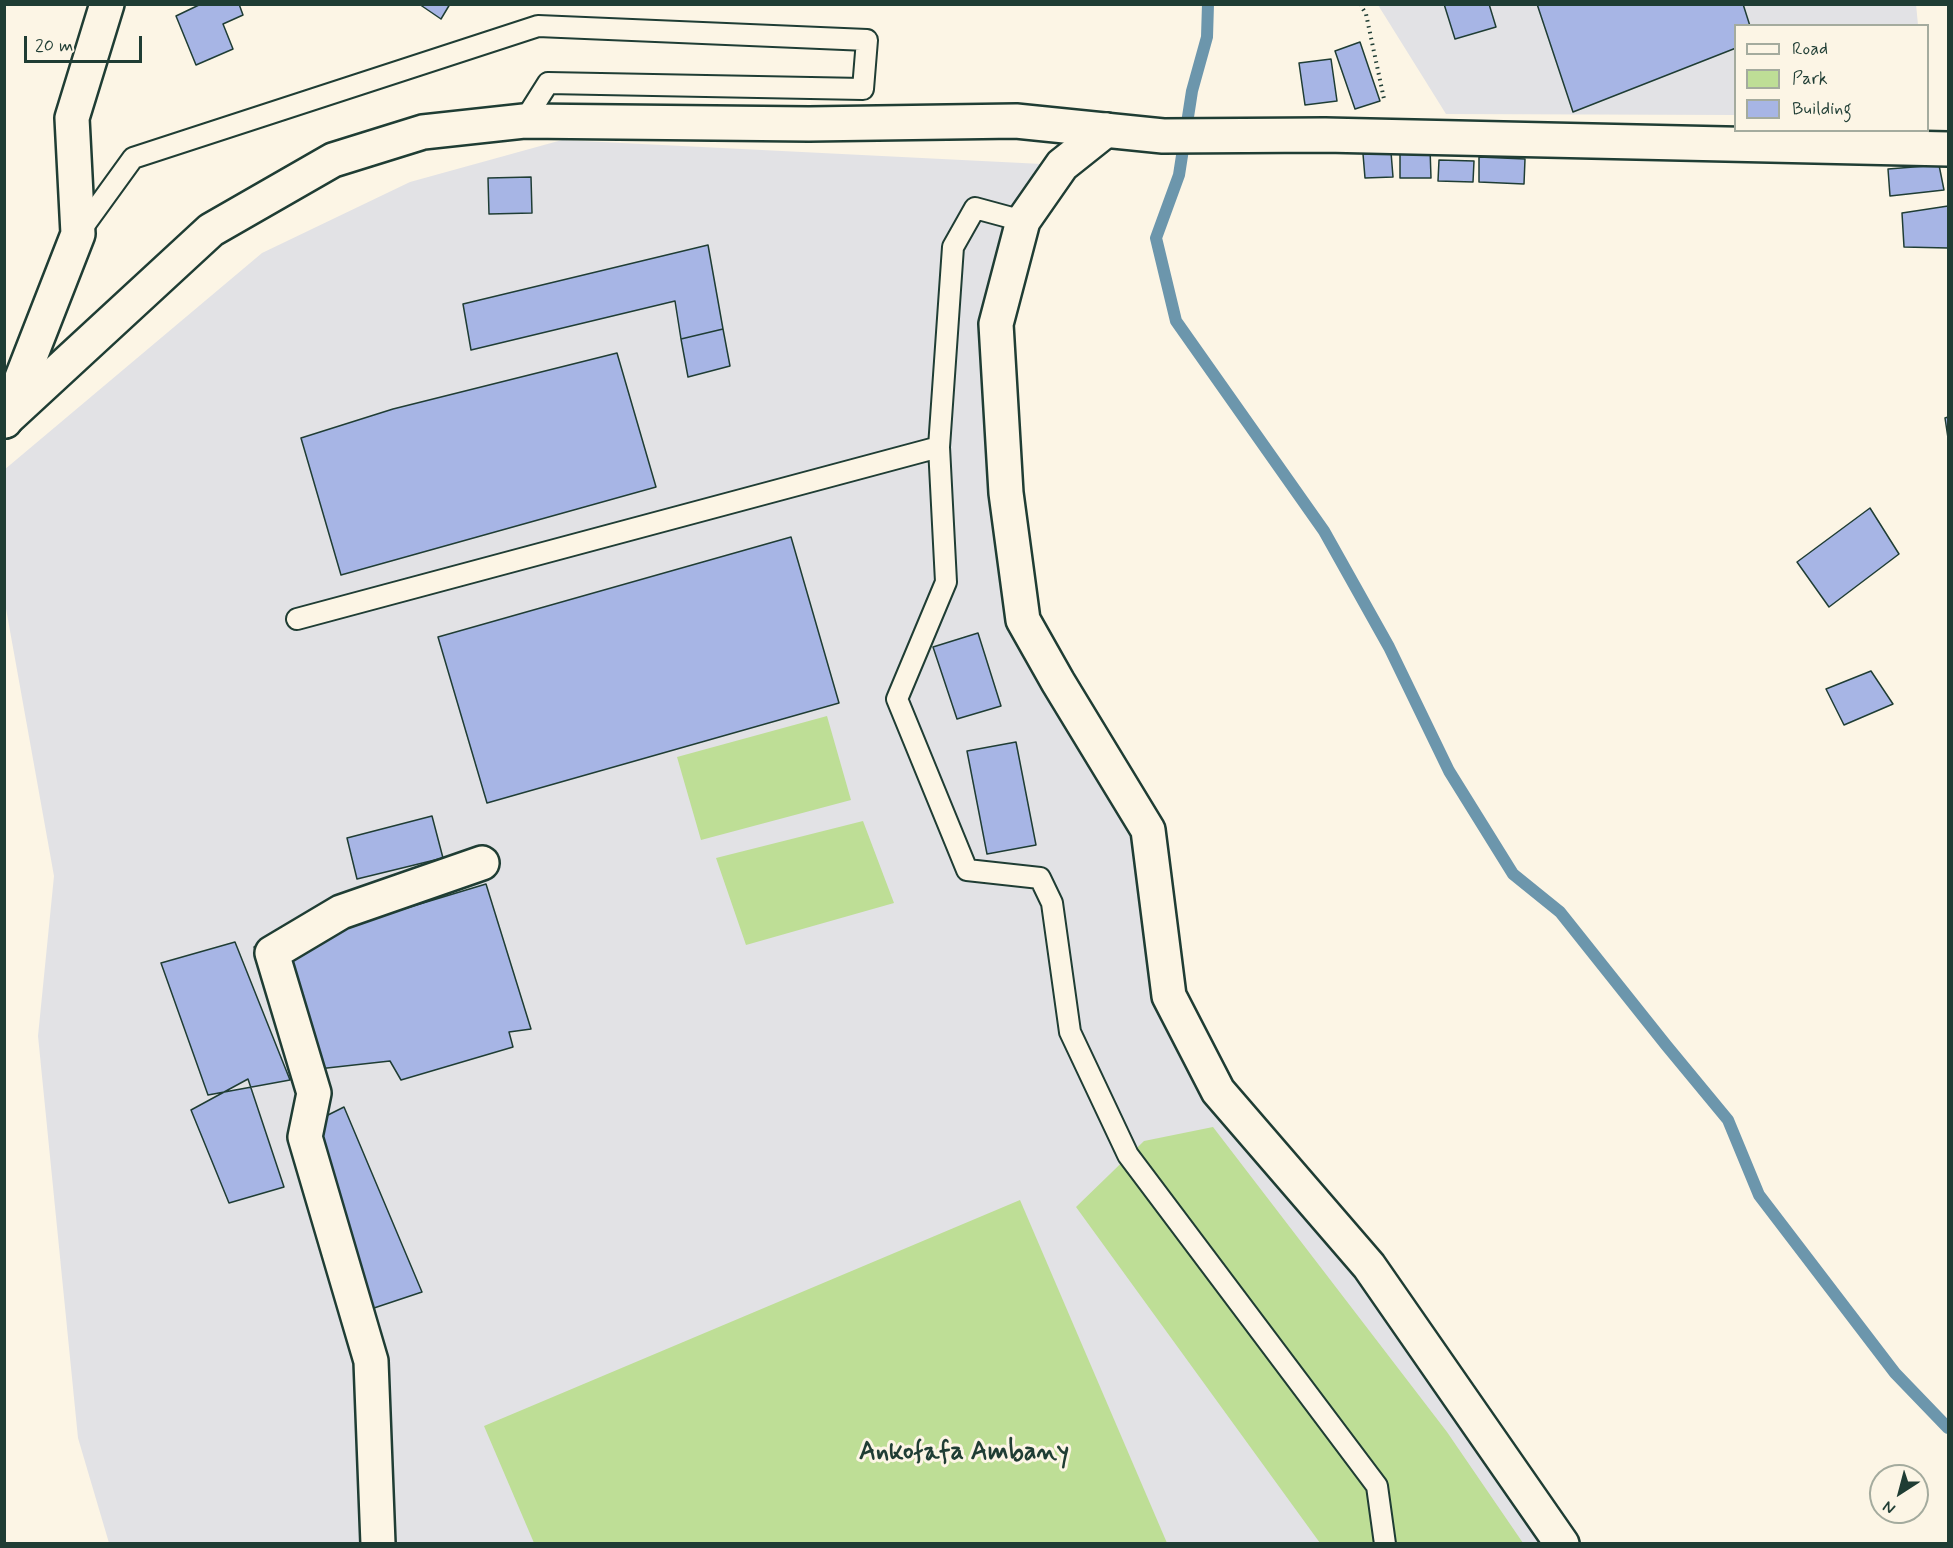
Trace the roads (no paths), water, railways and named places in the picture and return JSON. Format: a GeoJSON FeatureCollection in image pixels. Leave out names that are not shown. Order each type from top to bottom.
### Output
{"type":"FeatureCollection","features":[{"type":"Feature","properties":{"kind":"street"},"geometry":{"type":"LineString","coordinates":[[5,421],[78,234],[72,118],[107,4]]}},
{"type":"Feature","properties":{"kind":"street"},"geometry":{"type":"LineString","coordinates":[[5,421],[211,230],[333,160],[423,132],[524,121],[808,124],[1016,121],[1164,136],[1325,135],[1948,149]]}},
{"type":"Feature","properties":{"kind":"street"},"geometry":{"type":"LineString","coordinates":[[1106,130],[1062,165],[1023,221],[996,324],[1006,493],[1023,620],[1148,830],[1169,996],[1218,1091],[1369,1266],[1562,1544]]}},
{"type":"Feature","properties":{"kind":"street"},"geometry":{"type":"LineString","coordinates":[[378,1544],[371,1361],[305,1137],[314,1093],[272,953],[341,912],[482,863]]}},
{"type":"Feature","properties":{"kind":"lane"},"geometry":{"type":"LineString","coordinates":[[78,234],[133,158],[538,26],[867,40],[863,89],[548,82],[524,121]]}},
{"type":"Feature","properties":{"kind":"lane"},"geometry":{"type":"LineString","coordinates":[[1023,221],[975,208],[953,247],[939,447],[946,582],[897,699],[967,870],[1040,878],[1052,903],[1070,1032],[1128,1155],[1377,1486],[1385,1544]]}},
{"type":"Feature","properties":{"kind":"lane"},"geometry":{"type":"LineString","coordinates":[[297,620],[939,447]]}},
{"type":"Feature","properties":{"kind":"waterway"},"geometry":{"type":"LineString","coordinates":[[1208,4],[1207,37],[1192,91],[1179,175],[1156,238],[1176,321],[1324,531],[1389,647],[1449,771],[1513,874],[1560,912],[1728,1120],[1759,1195],[1895,1373],[1948,1428]]}},
{"type":"Feature","properties":{"kind":"district","name":"Ankofafa Ambany"},"geometry":{"type":"Point","coordinates":[964,1454]}}]}
